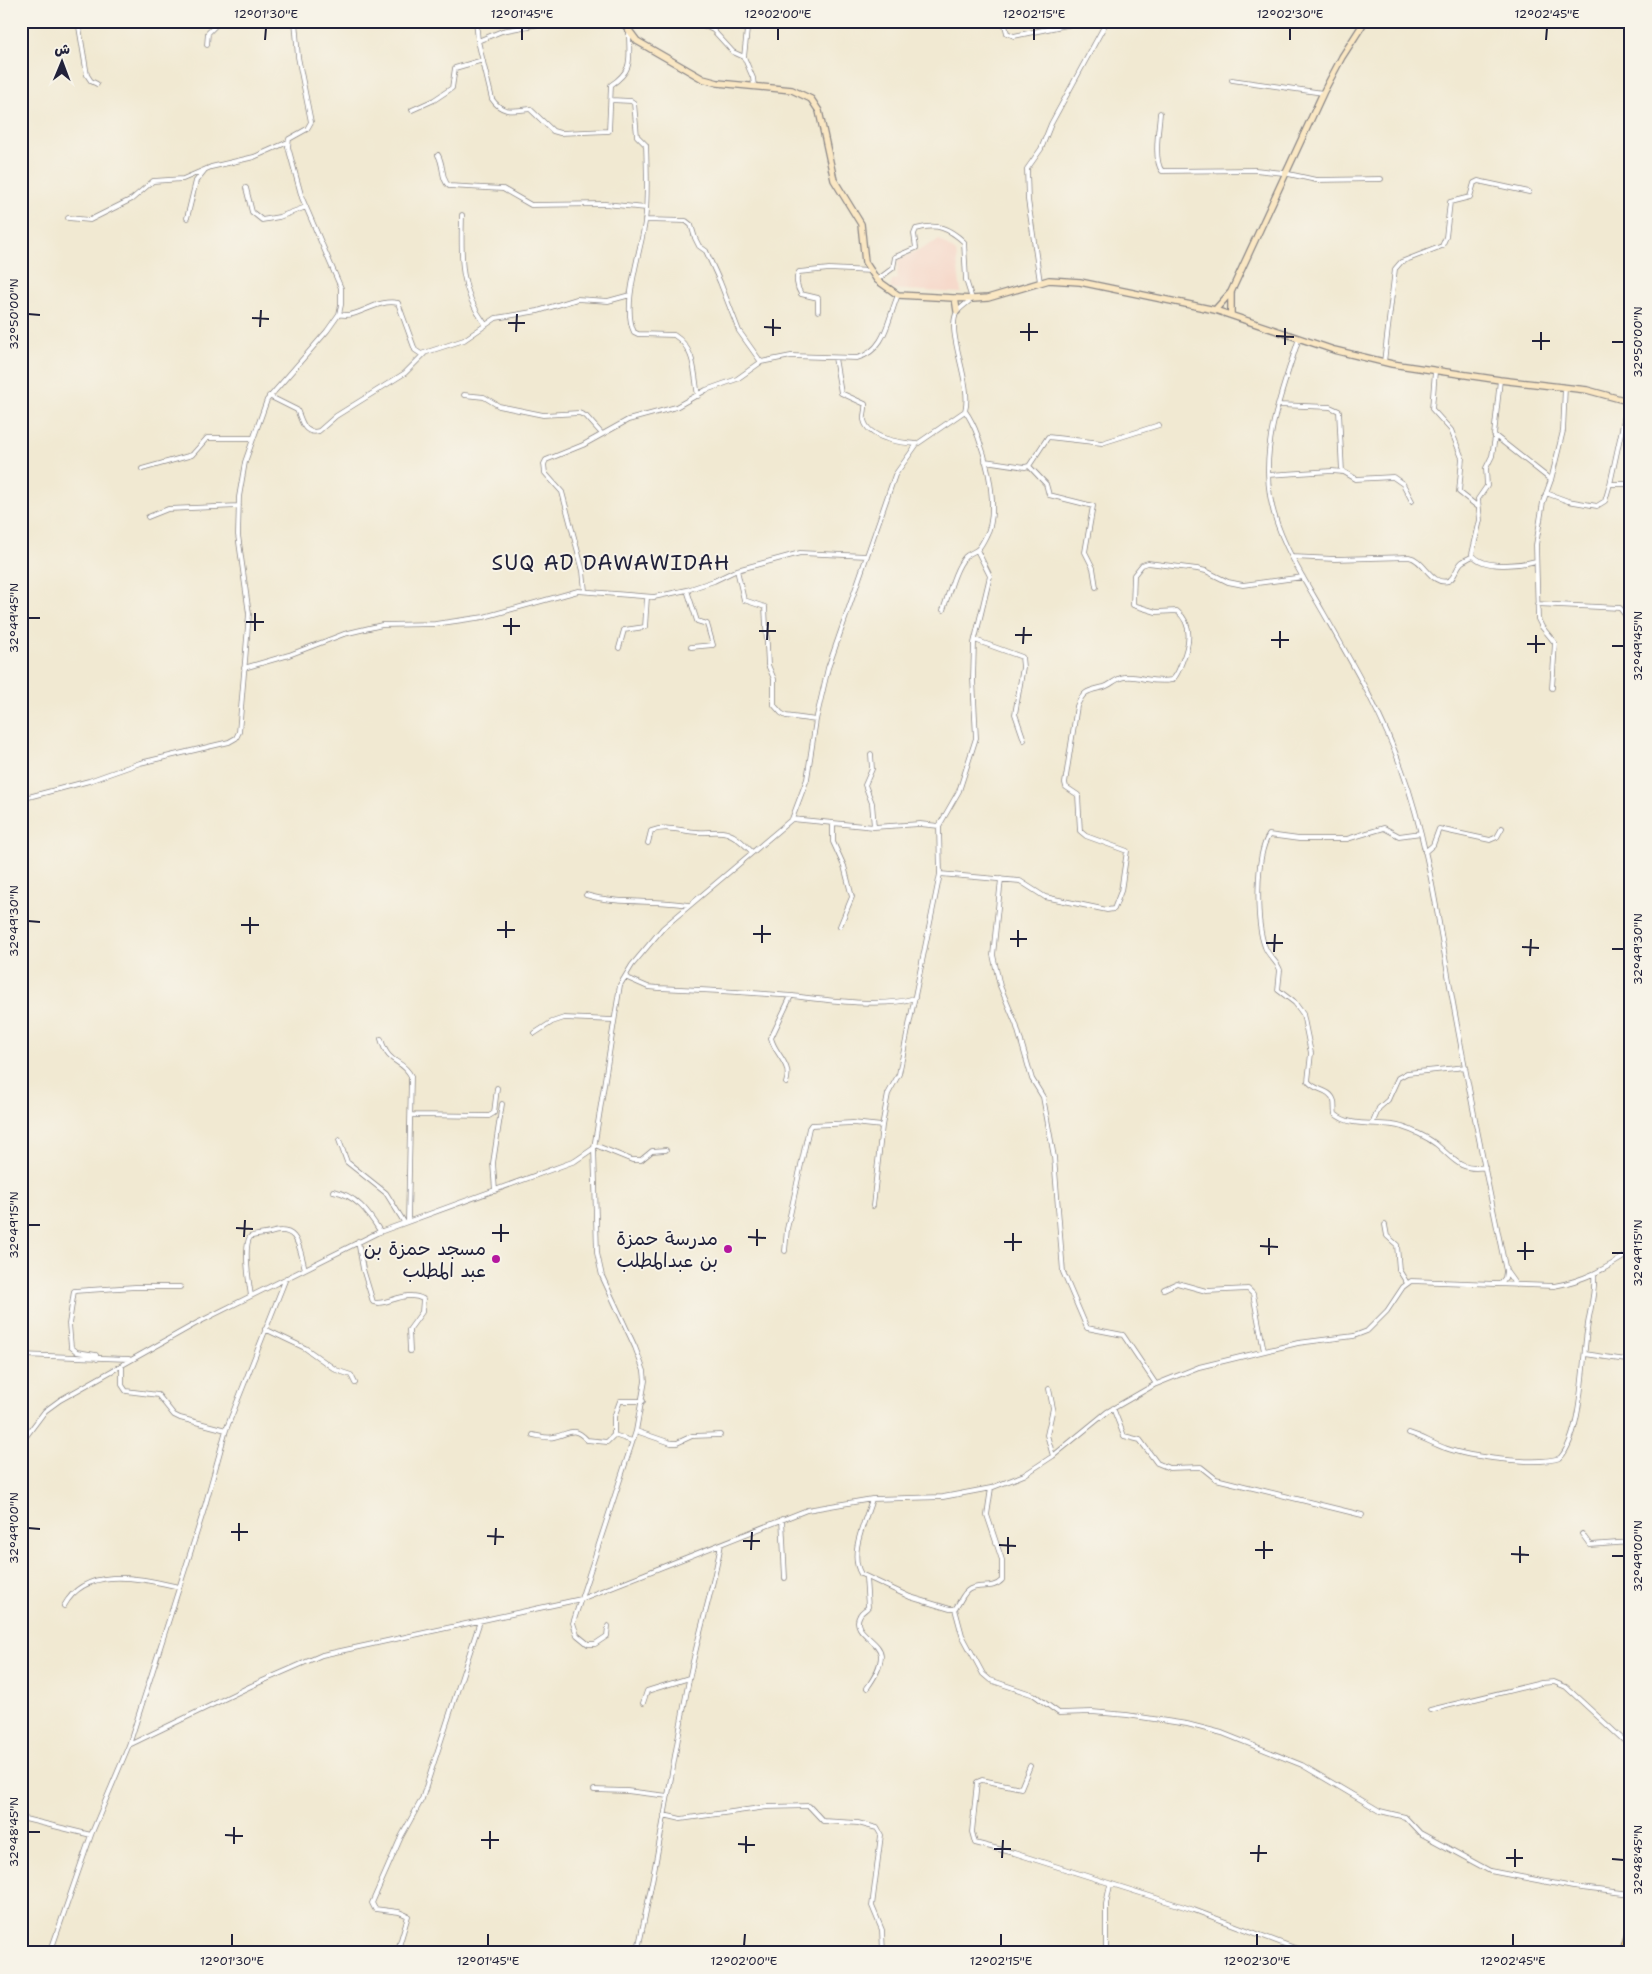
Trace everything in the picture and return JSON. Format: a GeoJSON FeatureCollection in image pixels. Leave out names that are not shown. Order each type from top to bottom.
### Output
{"type":"FeatureCollection","features":[{"type":"Feature","properties":{"kind":"highway"},"geometry":{"type":"LineString","coordinates":[[1623,1953],[1631,1926]]}},
{"type":"Feature","properties":{"kind":"street"},"geometry":{"type":"LineString","coordinates":[[78,21],[87,75],[91,81],[97,84]]}},
{"type":"Feature","properties":{"kind":"street"},"geometry":{"type":"LineString","coordinates":[[207,45],[208,33],[220,21]]}},
{"type":"Feature","properties":{"kind":"street"},"geometry":{"type":"LineString","coordinates":[[68,218],[90,220],[132,199],[153,181],[182,179],[205,169],[254,157],[288,142],[307,129],[311,122],[298,57],[295,21]]}},
{"type":"Feature","properties":{"kind":"street"},"geometry":{"type":"LineString","coordinates":[[476,21],[478,41],[492,98],[496,106],[508,112],[530,109],[535,116],[557,133],[609,131],[611,85],[622,78],[629,65],[629,33]]}},
{"type":"Feature","properties":{"kind":"street"},"geometry":{"type":"LineString","coordinates":[[478,41],[502,30],[555,21]]}},
{"type":"Feature","properties":{"kind":"street"},"geometry":{"type":"LineString","coordinates":[[622,21],[629,33],[647,48],[702,79],[718,83],[792,90],[806,95],[816,105],[824,128],[834,180],[858,216],[863,232],[864,257],[877,280],[898,295],[972,299],[988,298],[1040,282],[1056,280],[1080,282],[1231,314],[1299,338],[1384,362],[1500,380],[1594,391],[1629,401],[1605,501],[1596,506],[1568,501],[1546,492]]}},
{"type":"Feature","properties":{"kind":"street"},"geometry":{"type":"LineString","coordinates":[[695,21],[713,30],[733,52],[744,57]]}},
{"type":"Feature","properties":{"kind":"street"},"geometry":{"type":"LineString","coordinates":[[748,21],[744,57],[753,78],[754,86]]}},
{"type":"Feature","properties":{"kind":"street"},"geometry":{"type":"LineString","coordinates":[[1004,21],[1007,33],[1014,36],[1086,21]]}},
{"type":"Feature","properties":{"kind":"street"},"geometry":{"type":"LineString","coordinates":[[1040,282],[1028,200],[1027,169],[1041,149],[1051,124],[1107,21]]}},
{"type":"Feature","properties":{"kind":"street"},"geometry":{"type":"LineString","coordinates":[[1215,310],[1231,292],[1284,173],[1323,93],[1342,57],[1365,21]]}},
{"type":"Feature","properties":{"kind":"street"},"geometry":{"type":"LineString","coordinates":[[412,110],[434,100],[452,88],[454,68],[483,60]]}},
{"type":"Feature","properties":{"kind":"street"},"geometry":{"type":"LineString","coordinates":[[1232,80],[1323,93]]}},
{"type":"Feature","properties":{"kind":"street"},"geometry":{"type":"LineString","coordinates":[[611,100],[631,101],[635,105],[637,133],[646,145],[646,208],[630,295],[631,326],[634,332],[651,336],[674,335],[678,338],[693,359],[698,396]]}},
{"type":"Feature","properties":{"kind":"street"},"geometry":{"type":"LineString","coordinates":[[1160,113],[1158,155],[1159,167],[1162,171],[1255,170],[1284,173],[1316,180],[1381,179]]}},
{"type":"Feature","properties":{"kind":"street"},"geometry":{"type":"LineString","coordinates":[[21,800],[89,782],[140,763],[229,742],[236,738],[239,732],[249,606],[240,559],[239,506],[245,462],[252,438],[269,396],[339,314],[342,296],[297,183],[288,142]]}},
{"type":"Feature","properties":{"kind":"street"},"geometry":{"type":"LineString","coordinates":[[438,155],[444,167],[444,179],[449,186],[503,189],[531,205],[605,204],[646,208]]}},
{"type":"Feature","properties":{"kind":"street"},"geometry":{"type":"LineString","coordinates":[[187,218],[196,181],[205,169]]}},
{"type":"Feature","properties":{"kind":"street"},"geometry":{"type":"LineString","coordinates":[[1384,362],[1395,269],[1401,262],[1440,248],[1444,244],[1450,202],[1470,197],[1474,184],[1478,180],[1529,192]]}},
{"type":"Feature","properties":{"kind":"street"},"geometry":{"type":"LineString","coordinates":[[246,188],[252,212],[262,220],[279,217],[306,207]]}},
{"type":"Feature","properties":{"kind":"street"},"geometry":{"type":"LineString","coordinates":[[462,215],[461,257],[467,293],[473,308],[485,324]]}},
{"type":"Feature","properties":{"kind":"street"},"geometry":{"type":"LineString","coordinates":[[645,220],[686,221],[691,225],[699,246],[706,251],[739,331],[761,362]]}},
{"type":"Feature","properties":{"kind":"street"},"geometry":{"type":"LineString","coordinates":[[877,280],[893,268],[895,257],[916,248],[914,234],[916,229],[941,226],[951,231],[966,246],[966,280],[972,299]]}},
{"type":"Feature","properties":{"kind":"street"},"geometry":{"type":"LineString","coordinates":[[818,310],[818,298],[801,294],[799,291],[797,277],[799,272],[829,269],[872,271]]}},
{"type":"Feature","properties":{"kind":"street"},"geometry":{"type":"LineString","coordinates":[[1231,292],[1231,314]]}},
{"type":"Feature","properties":{"kind":"street"},"geometry":{"type":"LineString","coordinates":[[269,396],[296,410],[304,428],[308,431],[319,431],[336,416],[406,373],[424,354],[464,340],[496,318],[538,311],[577,299],[608,301],[630,295]]}},
{"type":"Feature","properties":{"kind":"street"},"geometry":{"type":"LineString","coordinates":[[585,590],[583,571],[562,492],[545,473],[544,464],[548,459],[583,445],[628,420],[676,407],[706,390],[737,379],[761,362],[791,356],[857,358],[873,352],[892,318],[893,306],[898,295]]}},
{"type":"Feature","properties":{"kind":"street"},"geometry":{"type":"LineString","coordinates":[[608,1626],[607,1636],[595,1644],[588,1644],[582,1640],[573,1623],[636,1431],[645,1382],[641,1362],[598,1264],[595,1146],[617,995],[625,977],[645,947],[688,905],[792,819],[807,779],[816,720],[828,668],[895,475],[917,444],[965,411],[968,394],[954,326],[958,312],[955,298]]}},
{"type":"Feature","properties":{"kind":"street"},"geometry":{"type":"LineString","coordinates":[[958,312],[972,299]]}},
{"type":"Feature","properties":{"kind":"street"},"geometry":{"type":"LineString","coordinates":[[339,314],[347,316],[372,305],[398,303],[415,350],[424,354]]}},
{"type":"Feature","properties":{"kind":"street"},"geometry":{"type":"LineString","coordinates":[[1299,338],[1278,405],[1269,442],[1268,475],[1275,516],[1292,557],[1378,712],[1402,770],[1425,852],[1506,1271],[1516,1285]]}},
{"type":"Feature","properties":{"kind":"street"},"geometry":{"type":"LineString","coordinates":[[835,358],[841,393],[865,404],[864,421],[870,429],[886,438],[902,443],[917,444]]}},
{"type":"Feature","properties":{"kind":"street"},"geometry":{"type":"LineString","coordinates":[[1435,370],[1432,409],[1451,430],[1462,458],[1459,492],[1477,506]]}},
{"type":"Feature","properties":{"kind":"street"},"geometry":{"type":"LineString","coordinates":[[1473,556],[1472,550],[1480,520],[1477,506],[1480,495],[1487,486],[1486,468],[1492,456],[1495,437],[1493,428],[1500,380]]}},
{"type":"Feature","properties":{"kind":"street"},"geometry":{"type":"LineString","coordinates":[[1552,688],[1555,643],[1542,627],[1538,618],[1536,561],[1539,521],[1564,424],[1566,387]]}},
{"type":"Feature","properties":{"kind":"street"},"geometry":{"type":"LineString","coordinates":[[464,396],[484,396],[499,406],[543,415],[582,414],[602,434]]}},
{"type":"Feature","properties":{"kind":"street"},"geometry":{"type":"LineString","coordinates":[[1278,405],[1330,407],[1339,411],[1342,472]]}},
{"type":"Feature","properties":{"kind":"street"},"geometry":{"type":"LineString","coordinates":[[943,610],[965,557],[977,550],[987,534],[993,509],[993,496],[985,462],[970,417],[965,411]]}},
{"type":"Feature","properties":{"kind":"street"},"geometry":{"type":"LineString","coordinates":[[1029,466],[1048,437],[1102,443],[1159,425]]}},
{"type":"Feature","properties":{"kind":"street"},"geometry":{"type":"LineString","coordinates":[[1495,437],[1551,480]]}},
{"type":"Feature","properties":{"kind":"street"},"geometry":{"type":"LineString","coordinates":[[142,469],[187,458],[196,452],[207,438],[252,438]]}},
{"type":"Feature","properties":{"kind":"street"},"geometry":{"type":"LineString","coordinates":[[985,462],[1029,466],[1046,484],[1049,495],[1093,506],[1085,552],[1093,568],[1096,587]]}},
{"type":"Feature","properties":{"kind":"street"},"geometry":{"type":"LineString","coordinates":[[1268,475],[1342,472],[1356,479],[1396,477],[1403,484],[1412,501]]}},
{"type":"Feature","properties":{"kind":"street"},"geometry":{"type":"LineString","coordinates":[[1610,484],[1631,484]]}},
{"type":"Feature","properties":{"kind":"street"},"geometry":{"type":"LineString","coordinates":[[148,517],[174,509],[239,506]]}},
{"type":"Feature","properties":{"kind":"street"},"geometry":{"type":"LineString","coordinates":[[873,1206],[882,1126],[888,1094],[899,1074],[940,874],[939,826],[959,791],[976,738],[973,678],[975,640],[990,576],[977,550]]}},
{"type":"Feature","properties":{"kind":"street"},"geometry":{"type":"LineString","coordinates":[[244,668],[289,655],[344,634],[382,625],[462,621],[585,590],[647,597],[687,590],[738,570],[800,553],[867,556]]}},
{"type":"Feature","properties":{"kind":"street"},"geometry":{"type":"LineString","coordinates":[[1292,557],[1335,559],[1409,556],[1420,561],[1435,579],[1445,581],[1451,578],[1462,562],[1473,556],[1503,566],[1536,561]]}},
{"type":"Feature","properties":{"kind":"street"},"geometry":{"type":"LineString","coordinates":[[940,874],[1024,883],[1045,897],[1107,910],[1116,907],[1127,850],[1090,839],[1080,831],[1078,795],[1066,786],[1065,779],[1073,721],[1077,706],[1085,693],[1091,688],[1107,686],[1124,676],[1156,682],[1172,680],[1176,676],[1189,647],[1188,630],[1180,613],[1174,610],[1156,612],[1140,609],[1133,605],[1134,575],[1137,569],[1148,563],[1197,569],[1206,571],[1228,582],[1242,585],[1303,577]]}},
{"type":"Feature","properties":{"kind":"street"},"geometry":{"type":"LineString","coordinates":[[738,570],[744,600],[765,607],[768,665],[774,675],[774,705],[776,709],[786,716],[816,720]]}},
{"type":"Feature","properties":{"kind":"street"},"geometry":{"type":"LineString","coordinates":[[687,590],[696,621],[707,624],[713,645],[691,647]]}},
{"type":"Feature","properties":{"kind":"street"},"geometry":{"type":"LineString","coordinates":[[619,648],[624,630],[645,627],[647,597]]}},
{"type":"Feature","properties":{"kind":"street"},"geometry":{"type":"LineString","coordinates":[[1537,604],[1620,608],[1626,616],[1631,650]]}},
{"type":"Feature","properties":{"kind":"street"},"geometry":{"type":"LineString","coordinates":[[975,640],[1018,655],[1023,660],[1015,714],[1024,740]]}},
{"type":"Feature","properties":{"kind":"street"},"geometry":{"type":"LineString","coordinates":[[871,754],[872,769],[865,785],[872,803],[874,827]]}},
{"type":"Feature","properties":{"kind":"street"},"geometry":{"type":"LineString","coordinates":[[792,819],[874,827],[920,824],[939,826]]}},
{"type":"Feature","properties":{"kind":"street"},"geometry":{"type":"LineString","coordinates":[[833,824],[833,842],[844,866],[852,897],[840,926]]}},
{"type":"Feature","properties":{"kind":"street"},"geometry":{"type":"LineString","coordinates":[[648,843],[651,831],[659,828],[682,828],[697,832],[729,834],[752,852]]}},
{"type":"Feature","properties":{"kind":"street"},"geometry":{"type":"LineString","coordinates":[[1420,833],[1399,836],[1384,828],[1347,839],[1299,839],[1273,834],[1269,835],[1265,843],[1259,879],[1260,929],[1265,949],[1280,970],[1278,990],[1295,1003],[1303,1014],[1311,1053],[1308,1081],[1316,1088],[1328,1092],[1334,1099],[1335,1114],[1339,1118],[1350,1121],[1373,1122],[1402,1127],[1426,1138],[1464,1167],[1474,1169],[1485,1167]]}},
{"type":"Feature","properties":{"kind":"street"},"geometry":{"type":"LineString","coordinates":[[1425,852],[1433,845],[1439,829],[1490,840],[1497,837],[1502,828]]}},
{"type":"Feature","properties":{"kind":"street"},"geometry":{"type":"LineString","coordinates":[[1001,880],[993,955],[1000,986],[1016,1024],[1032,1079],[1043,1097],[1054,1157],[1063,1272],[1087,1328],[1123,1335],[1156,1384]]}},
{"type":"Feature","properties":{"kind":"street"},"geometry":{"type":"LineString","coordinates":[[586,895],[620,901],[663,902],[688,905]]}},
{"type":"Feature","properties":{"kind":"street"},"geometry":{"type":"LineString","coordinates":[[625,977],[648,987],[659,988],[848,1001],[901,1001],[915,998]]}},
{"type":"Feature","properties":{"kind":"street"},"geometry":{"type":"LineString","coordinates":[[786,1083],[789,1076],[785,1062],[772,1045],[771,1038],[791,996]]}},
{"type":"Feature","properties":{"kind":"street"},"geometry":{"type":"LineString","coordinates":[[535,1033],[552,1022],[564,1018],[613,1020]]}},
{"type":"Feature","properties":{"kind":"street"},"geometry":{"type":"LineString","coordinates":[[381,1039],[387,1056],[404,1067],[411,1076],[406,1221]]}},
{"type":"Feature","properties":{"kind":"street"},"geometry":{"type":"LineString","coordinates":[[1373,1122],[1379,1108],[1388,1100],[1394,1084],[1406,1072],[1466,1067]]}},
{"type":"Feature","properties":{"kind":"street"},"geometry":{"type":"LineString","coordinates":[[411,1115],[488,1116],[494,1110],[497,1088]]}},
{"type":"Feature","properties":{"kind":"street"},"geometry":{"type":"LineString","coordinates":[[495,1191],[493,1164],[502,1104]]}},
{"type":"Feature","properties":{"kind":"street"},"geometry":{"type":"LineString","coordinates":[[785,1250],[787,1229],[809,1128],[812,1125],[825,1123],[882,1126]]}},
{"type":"Feature","properties":{"kind":"street"},"geometry":{"type":"LineString","coordinates":[[339,1140],[347,1162],[386,1193],[406,1221]]}},
{"type":"Feature","properties":{"kind":"street"},"geometry":{"type":"LineString","coordinates":[[595,1146],[632,1160],[641,1160],[652,1151],[666,1150]]}},
{"type":"Feature","properties":{"kind":"street"},"geometry":{"type":"LineString","coordinates":[[21,1444],[45,1411],[74,1391],[251,1296],[380,1231],[575,1161],[595,1146]]}},
{"type":"Feature","properties":{"kind":"street"},"geometry":{"type":"LineString","coordinates":[[333,1191],[349,1195],[356,1200],[380,1231]]}},
{"type":"Feature","properties":{"kind":"street"},"geometry":{"type":"LineString","coordinates":[[1385,1225],[1387,1236],[1397,1245],[1399,1267],[1407,1283]]}},
{"type":"Feature","properties":{"kind":"street"},"geometry":{"type":"LineString","coordinates":[[251,1296],[247,1256],[248,1240],[250,1237],[278,1231],[294,1236],[298,1240],[305,1269]]}},
{"type":"Feature","properties":{"kind":"street"},"geometry":{"type":"LineString","coordinates":[[358,1241],[363,1269],[373,1302],[380,1303],[401,1297],[419,1297],[423,1299],[422,1312],[409,1330],[410,1351]]}},
{"type":"Feature","properties":{"kind":"street"},"geometry":{"type":"LineString","coordinates":[[129,1745],[251,1686],[322,1655],[581,1598],[807,1510],[872,1498],[943,1497],[991,1488],[1024,1475],[1053,1456],[1075,1436],[1114,1408],[1156,1384],[1199,1366],[1298,1343],[1354,1336],[1367,1331],[1377,1324],[1407,1283],[1417,1280],[1554,1286],[1573,1282],[1607,1269],[1631,1252]]}},
{"type":"Feature","properties":{"kind":"street"},"geometry":{"type":"LineString","coordinates":[[1499,1284],[1504,1278],[1506,1271]]}},
{"type":"Feature","properties":{"kind":"street"},"geometry":{"type":"LineString","coordinates":[[1409,1434],[1423,1437],[1444,1448],[1487,1457],[1527,1461],[1560,1458],[1573,1429],[1585,1354],[1586,1332],[1595,1291],[1594,1274]]}},
{"type":"Feature","properties":{"kind":"street"},"geometry":{"type":"LineString","coordinates":[[72,1953],[51,1950],[91,1835],[129,1745],[203,1512],[226,1430],[286,1278]]}},
{"type":"Feature","properties":{"kind":"street"},"geometry":{"type":"LineString","coordinates":[[1164,1289],[1177,1283],[1206,1291],[1248,1289],[1253,1294],[1264,1351]]}},
{"type":"Feature","properties":{"kind":"street"},"geometry":{"type":"LineString","coordinates":[[97,1359],[96,1355],[74,1351],[71,1347],[69,1324],[74,1291],[135,1287],[180,1288]]}},
{"type":"Feature","properties":{"kind":"street"},"geometry":{"type":"LineString","coordinates":[[265,1329],[305,1348],[336,1370],[350,1374],[356,1384]]}},
{"type":"Feature","properties":{"kind":"street"},"geometry":{"type":"LineString","coordinates":[[1585,1354],[1626,1360]]}},
{"type":"Feature","properties":{"kind":"street"},"geometry":{"type":"LineString","coordinates":[[21,1355],[132,1359]]}},
{"type":"Feature","properties":{"kind":"street"},"geometry":{"type":"LineString","coordinates":[[122,1364],[122,1384],[126,1391],[158,1395],[174,1415],[226,1430]]}},
{"type":"Feature","properties":{"kind":"street"},"geometry":{"type":"LineString","coordinates":[[1049,1389],[1053,1408],[1048,1435],[1053,1456]]}},
{"type":"Feature","properties":{"kind":"street"},"geometry":{"type":"LineString","coordinates":[[614,1435],[614,1417],[620,1401],[643,1401]]}},
{"type":"Feature","properties":{"kind":"street"},"geometry":{"type":"LineString","coordinates":[[1114,1408],[1120,1430],[1124,1436],[1140,1440],[1152,1458],[1162,1466],[1201,1467],[1207,1469],[1216,1479],[1362,1515]]}},
{"type":"Feature","properties":{"kind":"street"},"geometry":{"type":"LineString","coordinates":[[533,1435],[554,1437],[573,1431],[582,1434],[587,1440],[603,1443],[614,1435]]}},
{"type":"Feature","properties":{"kind":"street"},"geometry":{"type":"LineString","coordinates":[[636,1431],[671,1443],[677,1443],[692,1436],[720,1435]]}},
{"type":"Feature","properties":{"kind":"street"},"geometry":{"type":"LineString","coordinates":[[614,1435],[632,1441]]}},
{"type":"Feature","properties":{"kind":"street"},"geometry":{"type":"LineString","coordinates":[[955,1609],[970,1589],[998,1584],[1003,1576],[1002,1560],[987,1515],[991,1488]]}},
{"type":"Feature","properties":{"kind":"street"},"geometry":{"type":"LineString","coordinates":[[872,1498],[858,1544],[858,1569],[866,1578],[910,1597],[946,1609],[955,1609]]}},
{"type":"Feature","properties":{"kind":"street"},"geometry":{"type":"LineString","coordinates":[[782,1519],[785,1578]]}},
{"type":"Feature","properties":{"kind":"street"},"geometry":{"type":"LineString","coordinates":[[1582,1534],[1590,1545],[1631,1542]]}},
{"type":"Feature","properties":{"kind":"street"},"geometry":{"type":"LineString","coordinates":[[637,1953],[689,1678],[714,1584],[721,1544]]}},
{"type":"Feature","properties":{"kind":"street"},"geometry":{"type":"LineString","coordinates":[[64,1606],[70,1594],[97,1580],[115,1576],[179,1587]]}},
{"type":"Feature","properties":{"kind":"street"},"geometry":{"type":"LineString","coordinates":[[866,1578],[869,1602],[858,1621],[859,1628],[877,1646],[881,1654],[876,1675],[868,1688]]}},
{"type":"Feature","properties":{"kind":"street"},"geometry":{"type":"LineString","coordinates":[[955,1609],[962,1635],[983,1674],[996,1682],[1034,1695],[1059,1713],[1092,1712],[1127,1716],[1187,1724],[1222,1733],[1302,1765],[1380,1811],[1405,1817],[1420,1833],[1490,1871],[1573,1887],[1631,1894]]}},
{"type":"Feature","properties":{"kind":"street"},"geometry":{"type":"LineString","coordinates":[[397,1953],[408,1916],[399,1912],[375,1909],[372,1903],[401,1838],[422,1799],[480,1621]]}},
{"type":"Feature","properties":{"kind":"street"},"geometry":{"type":"LineString","coordinates":[[643,1703],[648,1691],[653,1688],[689,1678]]}},
{"type":"Feature","properties":{"kind":"street"},"geometry":{"type":"LineString","coordinates":[[1430,1710],[1461,1701],[1482,1698],[1541,1683],[1554,1682],[1566,1687],[1631,1747]]}},
{"type":"Feature","properties":{"kind":"street"},"geometry":{"type":"LineString","coordinates":[[1030,1766],[1021,1788],[982,1780],[977,1782],[972,1832],[975,1843],[1014,1853],[1110,1885],[1194,1910],[1308,1953]]}},
{"type":"Feature","properties":{"kind":"street"},"geometry":{"type":"LineString","coordinates":[[594,1790],[627,1791],[668,1796]]}},
{"type":"Feature","properties":{"kind":"street"},"geometry":{"type":"LineString","coordinates":[[664,1814],[682,1819],[767,1807],[809,1806],[823,1820],[858,1823],[876,1828],[880,1835],[872,1906],[882,1930],[883,1953]]}},
{"type":"Feature","properties":{"kind":"street"},"geometry":{"type":"LineString","coordinates":[[21,1818],[91,1835]]}},
{"type":"Feature","properties":{"kind":"street"},"geometry":{"type":"LineString","coordinates":[[1106,1953],[1106,1904],[1110,1885]]}},
{"type":"Feature","properties":{"kind":"shaded area"},"geometry":{"type":"Polygon","coordinates":[[[939,240],[956,252],[961,293],[890,289],[892,280],[897,279],[898,260],[939,240]]]}},
{"type":"Feature","properties":{"kind":"place","name":"مدرسة حمزة بن عبدالمطلب"},"geometry":{"type":"Point","coordinates":[728,1249]}},
{"type":"Feature","properties":{"kind":"place","name":"مسجد حمزة بن عبد المطلب"},"geometry":{"type":"Point","coordinates":[496,1259]}},
{"type":"Feature","properties":{"kind":"district","name":"SUQ AD DAWAWIDAH"},"geometry":{"type":"Point","coordinates":[611,563]}}]}
